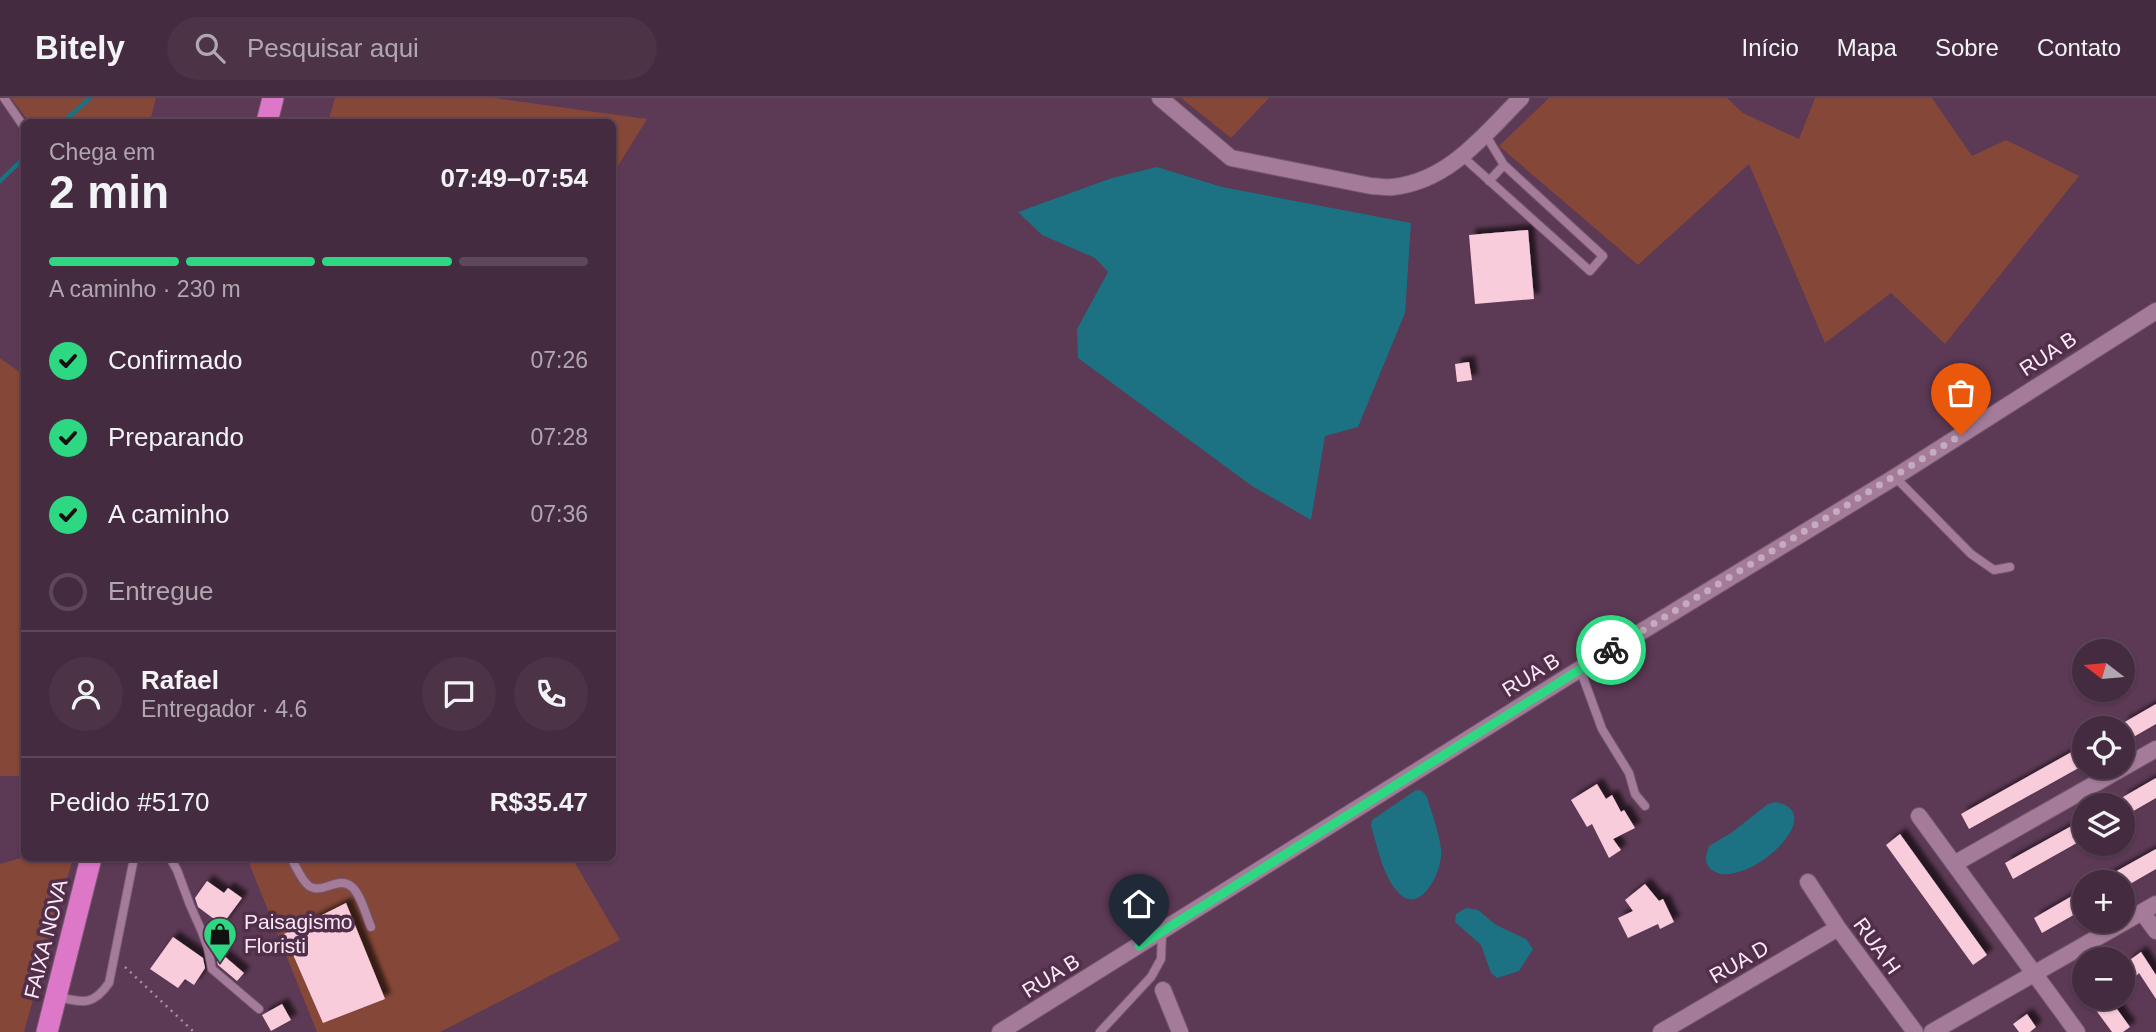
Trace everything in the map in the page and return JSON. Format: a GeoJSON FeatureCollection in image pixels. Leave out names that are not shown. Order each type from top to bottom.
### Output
{"type":"FeatureCollection","features":[{"type":"Feature","properties":{"kind":"highway"},"geometry":{"type":"LineString","coordinates":[[268,119],[273,98]]}},
{"type":"Feature","properties":{"kind":"highway","name":"FAIXA NOVA"},"geometry":{"type":"LineString","coordinates":[[47,1032],[90,861]]}},
{"type":"Feature","properties":{"kind":"street"},"geometry":{"type":"LineString","coordinates":[[1160,98],[1231,158],[1392,187],[1438,173],[1463,157],[1521,98]]}},
{"type":"Feature","properties":{"kind":"street","name":"RUA B"},"geometry":{"type":"LineString","coordinates":[[1000,1032],[1580,668],[1895,477],[2156,311]]}},
{"type":"Feature","properties":{"kind":"street"},"geometry":{"type":"LineString","coordinates":[[1954,864],[2156,749]]}},
{"type":"Feature","properties":{"kind":"street"},"geometry":{"type":"LineString","coordinates":[[1919,816],[2077,1032]]}},
{"type":"Feature","properties":{"kind":"street","name":"RUA H"},"geometry":{"type":"LineString","coordinates":[[1808,882],[1838,928],[1915,1032]]}},
{"type":"Feature","properties":{"kind":"street"},"geometry":{"type":"LineString","coordinates":[[1933,1032],[2149,908],[2156,931]]}},
{"type":"Feature","properties":{"kind":"street","name":"RUA D"},"geometry":{"type":"LineString","coordinates":[[1661,1032],[1838,928]]}},
{"type":"Feature","properties":{"kind":"street"},"geometry":{"type":"LineString","coordinates":[[1163,990],[1180,1032]]}},
{"type":"Feature","properties":{"kind":"lane"},"geometry":{"type":"LineString","coordinates":[[4,98],[21,123]]}},
{"type":"Feature","properties":{"kind":"lane"},"geometry":{"type":"LineString","coordinates":[[1463,157],[1590,271],[1603,256],[1504,164],[1485,134]]}},
{"type":"Feature","properties":{"kind":"lane"},"geometry":{"type":"LineString","coordinates":[[1489,181],[1504,164]]}},
{"type":"Feature","properties":{"kind":"lane"},"geometry":{"type":"LineString","coordinates":[[1895,477],[1971,554],[1994,570],[2010,567]]}},
{"type":"Feature","properties":{"kind":"lane"},"geometry":{"type":"LineString","coordinates":[[1580,668],[1602,729],[1629,773],[1635,794],[1646,806]]}},
{"type":"Feature","properties":{"kind":"lane"},"geometry":{"type":"LineString","coordinates":[[57,998],[84,1002],[99,996],[108,983],[133,861]]}},
{"type":"Feature","properties":{"kind":"lane"},"geometry":{"type":"LineString","coordinates":[[172,861],[205,940],[212,969],[259,1010]]}},
{"type":"Feature","properties":{"kind":"lane"},"geometry":{"type":"LineString","coordinates":[[293,861],[312,888],[340,883],[354,888],[371,927]]}},
{"type":"Feature","properties":{"kind":"lane"},"geometry":{"type":"LineString","coordinates":[[1100,1032],[1152,977],[1161,958],[1162,932]]}},
{"type":"Feature","properties":{"kind":"path"},"geometry":{"type":"LineString","coordinates":[[114,957],[194,1032]]}},
{"type":"Feature","properties":{"kind":"shaded area"},"geometry":{"type":"Polygon","coordinates":[[[11,98],[156,98],[151,119],[27,119],[11,98]]]}},
{"type":"Feature","properties":{"kind":"shaded area"},"geometry":{"type":"Polygon","coordinates":[[[335,98],[494,98],[647,119],[616,169],[616,119],[329,119],[335,98]]]}},
{"type":"Feature","properties":{"kind":"shaded area"},"geometry":{"type":"Polygon","coordinates":[[[1181,98],[1269,98],[1231,138],[1181,98]]]}},
{"type":"Feature","properties":{"kind":"shaded area"},"geometry":{"type":"Polygon","coordinates":[[[1549,98],[1727,98],[1743,113],[1799,139],[1815,98],[1932,98],[1972,156],[2006,140],[2079,176],[1945,344],[1891,293],[1825,343],[1749,164],[1638,265],[1499,146],[1549,98]]]}},
{"type":"Feature","properties":{"kind":"shaded area"},"geometry":{"type":"Polygon","coordinates":[[[0,358],[21,373],[21,776],[0,776],[0,358]]]}},
{"type":"Feature","properties":{"kind":"shaded area"},"geometry":{"type":"Polygon","coordinates":[[[21,858],[21,861],[72,861],[24,1032],[0,1032],[0,864],[21,858]]]}},
{"type":"Feature","properties":{"kind":"shaded area"},"geometry":{"type":"Polygon","coordinates":[[[248,861],[574,861],[620,940],[440,1032],[317,1032],[248,861]]]}},
{"type":"Feature","properties":{"kind":"water"},"geometry":{"type":"Polygon","coordinates":[[[1157,167],[1222,187],[1411,223],[1405,313],[1358,427],[1325,436],[1311,520],[1252,486],[1078,358],[1077,329],[1108,272],[1095,258],[1042,235],[1018,212],[1112,178],[1157,167]]]}},
{"type":"Feature","properties":{"kind":"water"},"geometry":{"type":"Polygon","coordinates":[[[1416,790],[1422,791],[1427,797],[1439,836],[1441,858],[1429,888],[1414,899],[1406,898],[1392,884],[1384,869],[1371,826],[1372,820],[1416,790]]]}},
{"type":"Feature","properties":{"kind":"water"},"geometry":{"type":"Polygon","coordinates":[[[1776,802],[1791,809],[1794,820],[1789,834],[1777,849],[1743,871],[1726,874],[1712,870],[1707,865],[1709,846],[1731,833],[1768,804],[1776,802]]]}},
{"type":"Feature","properties":{"kind":"water"},"geometry":{"type":"Polygon","coordinates":[[[1466,908],[1478,910],[1496,925],[1526,939],[1533,949],[1519,971],[1497,978],[1491,973],[1481,945],[1455,922],[1456,914],[1466,908]]]}},
{"type":"Feature","properties":{"kind":"building"},"geometry":{"type":"Polygon","coordinates":[[[1528,230],[1534,299],[1475,304],[1469,235],[1528,230]]]}},
{"type":"Feature","properties":{"kind":"building"},"geometry":{"type":"Polygon","coordinates":[[[1469,362],[1472,380],[1457,382],[1455,364],[1469,362]]]}},
{"type":"Feature","properties":{"kind":"building"},"geometry":{"type":"Polygon","coordinates":[[[2156,704],[2156,724],[2135,736],[2135,716],[2156,704]]]}},
{"type":"Feature","properties":{"kind":"building"},"geometry":{"type":"Polygon","coordinates":[[[2072,752],[2072,772],[1969,829],[1961,814],[2072,752]]]}},
{"type":"Feature","properties":{"kind":"building"},"geometry":{"type":"Polygon","coordinates":[[[2156,778],[2156,798],[2135,810],[2135,793],[2130,793],[2156,778]]]}},
{"type":"Feature","properties":{"kind":"building"},"geometry":{"type":"Polygon","coordinates":[[[1597,784],[1606,799],[1612,795],[1621,812],[1624,810],[1635,828],[1613,839],[1621,850],[1609,858],[1592,824],[1587,827],[1571,800],[1597,784]]]}},
{"type":"Feature","properties":{"kind":"building"},"geometry":{"type":"Polygon","coordinates":[[[2072,826],[2072,846],[2013,879],[2005,863],[2072,826]]]}},
{"type":"Feature","properties":{"kind":"building"},"geometry":{"type":"Polygon","coordinates":[[[1900,834],[1987,955],[1973,965],[1886,845],[1900,834]]]}},
{"type":"Feature","properties":{"kind":"building"},"geometry":{"type":"Polygon","coordinates":[[[2156,849],[2156,869],[2135,881],[2135,870],[2118,870],[2156,849]]]}},
{"type":"Feature","properties":{"kind":"building"},"geometry":{"type":"Polygon","coordinates":[[[207,881],[224,893],[228,888],[242,898],[222,925],[198,907],[195,898],[207,881]]]}},
{"type":"Feature","properties":{"kind":"building"},"geometry":{"type":"Polygon","coordinates":[[[1645,884],[1659,901],[1663,899],[1674,922],[1660,929],[1658,924],[1628,938],[1618,918],[1633,911],[1625,900],[1645,884]]]}},
{"type":"Feature","properties":{"kind":"building"},"geometry":{"type":"Polygon","coordinates":[[[2072,896],[2072,916],[2042,933],[2034,918],[2072,896]]]}},
{"type":"Feature","properties":{"kind":"building"},"geometry":{"type":"Polygon","coordinates":[[[346,903],[385,999],[323,1023],[284,934],[346,903]]]}},
{"type":"Feature","properties":{"kind":"building"},"geometry":{"type":"Polygon","coordinates":[[[173,937],[203,958],[205,968],[194,985],[185,979],[178,988],[150,969],[173,937]]]}},
{"type":"Feature","properties":{"kind":"building"},"geometry":{"type":"Polygon","coordinates":[[[2141,952],[2156,975],[2156,999],[2139,973],[2135,974],[2135,956],[2141,952]]]}},
{"type":"Feature","properties":{"kind":"building"},"geometry":{"type":"Polygon","coordinates":[[[223,955],[244,973],[237,981],[218,965],[217,961],[223,955]]]}},
{"type":"Feature","properties":{"kind":"building"},"geometry":{"type":"Polygon","coordinates":[[[282,1004],[291,1020],[271,1031],[262,1015],[282,1004]]]}},
{"type":"Feature","properties":{"kind":"building"},"geometry":{"type":"Polygon","coordinates":[[[2096,1010],[2118,1010],[2130,1027],[2123,1032],[2112,1032],[2096,1010]]]}},
{"type":"Feature","properties":{"kind":"building"},"geometry":{"type":"Polygon","coordinates":[[[2027,1014],[2036,1027],[2030,1032],[2019,1032],[2013,1024],[2027,1014]]]}},
{"type":"Feature","properties":{"kind":"waterway"},"geometry":{"type":"LineString","coordinates":[[66,119],[90,98]]}},
{"type":"Feature","properties":{"kind":"waterway"},"geometry":{"type":"LineString","coordinates":[[0,181],[21,161]]}},
{"type":"Feature","properties":{"kind":"way so far"},"geometry":{"type":"LineString","coordinates":[[1611,650],[1961,435]]}},
{"type":"Feature","properties":{"kind":"place","name":"Paisagismo Floristi"},"geometry":{"type":"Point","coordinates":[220,964]}},
{"type":"Feature","properties":{"kind":"route"},"geometry":{"type":"LineString","coordinates":[[1139,946],[1611,650]]}}]}
